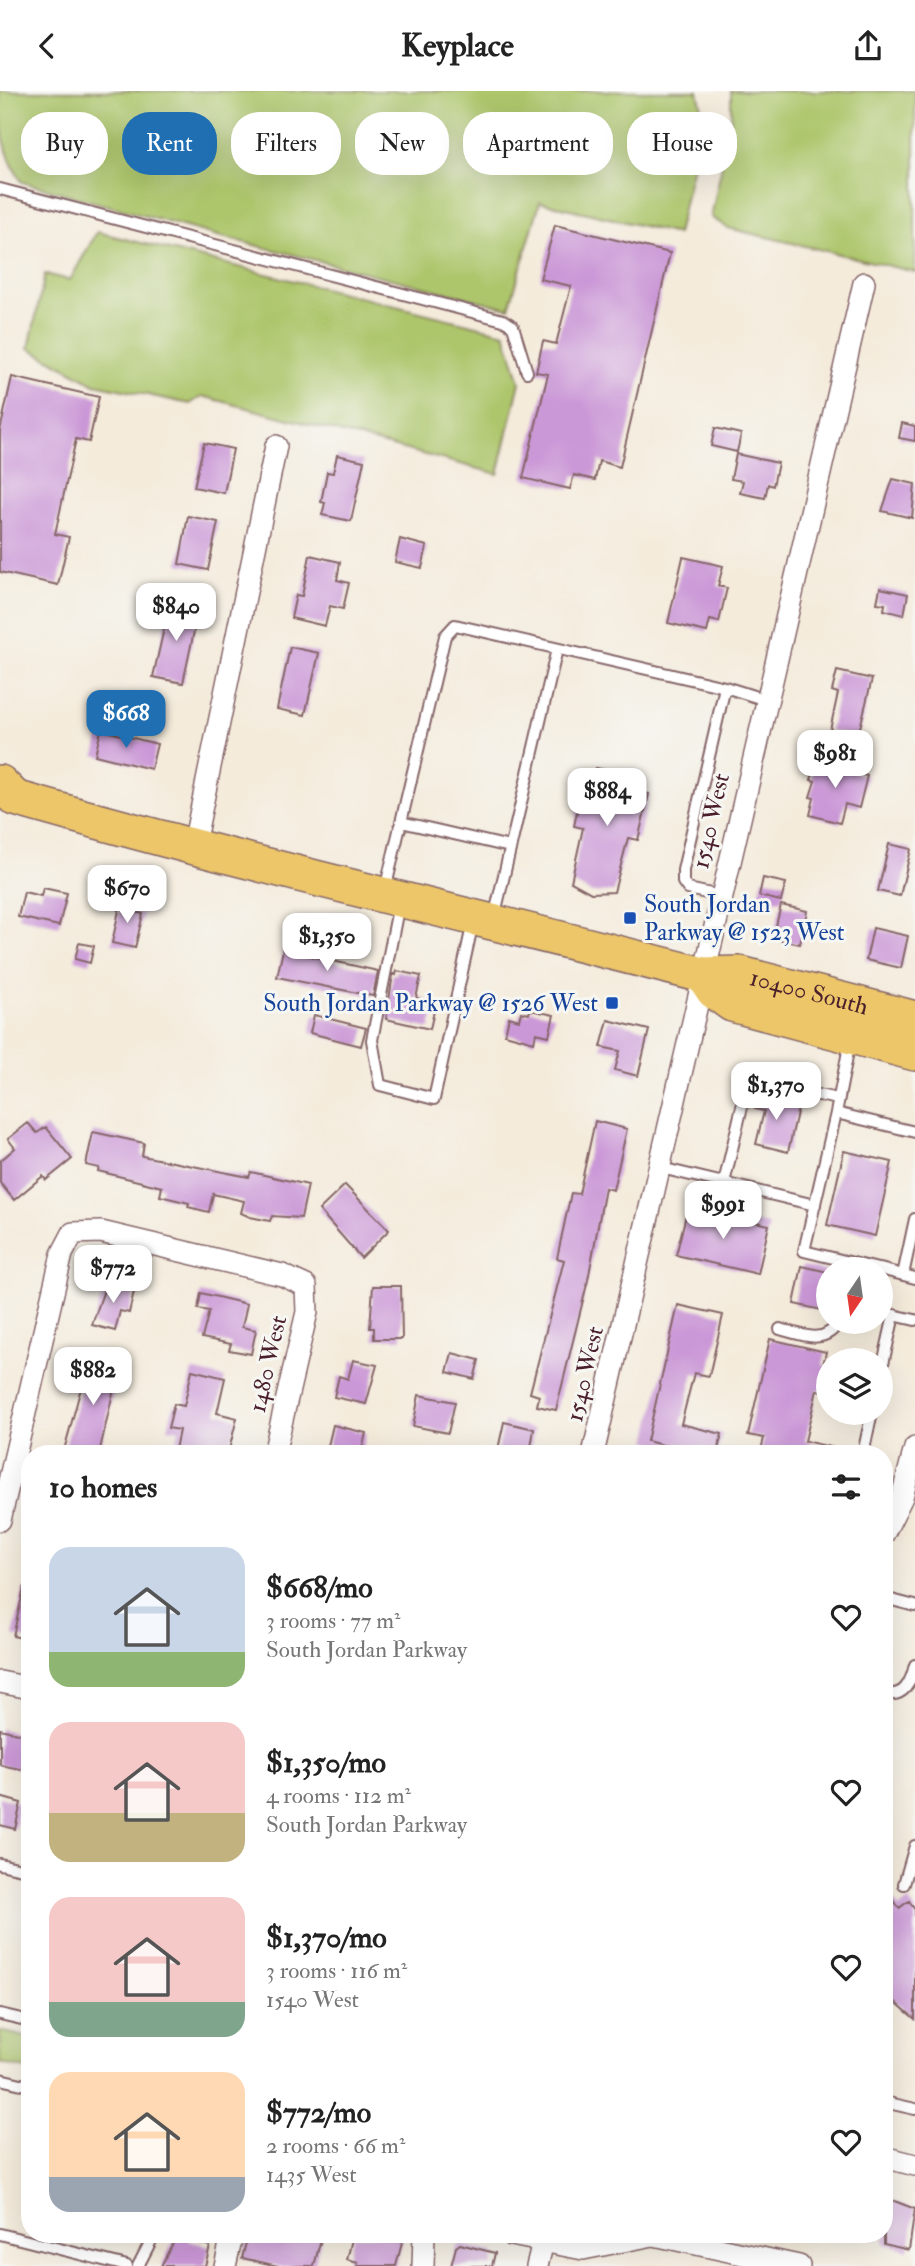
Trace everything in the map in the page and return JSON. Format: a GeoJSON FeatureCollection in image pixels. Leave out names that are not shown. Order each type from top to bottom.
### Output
{"type":"FeatureCollection","features":[{"type":"Feature","properties":{"kind":"main road","name":"10400 South"},"geometry":{"type":"LineString","coordinates":[[5,794],[193,849],[392,895],[703,975],[740,974],[915,1019]]}},
{"type":"Feature","properties":{"kind":"main road","name":"10400 South"},"geometry":{"type":"LineString","coordinates":[[703,975],[721,997],[744,1008],[915,1053]]}},
{"type":"Feature","properties":{"kind":"street","name":"1540 West"},"geometry":{"type":"LineString","coordinates":[[595,1445],[661,1168],[720,896],[864,283]]}},
{"type":"Feature","properties":{"kind":"street"},"geometry":{"type":"LineString","coordinates":[[193,849],[276,446]]}},
{"type":"Feature","properties":{"kind":"street","name":"1480 West"},"geometry":{"type":"LineString","coordinates":[[0,1520],[62,1254],[74,1233],[101,1232],[282,1275],[306,1286],[307,1312],[276,1445]]}},
{"type":"Feature","properties":{"kind":"street"},"geometry":{"type":"LineString","coordinates":[[893,1515],[902,1497],[914,1457]]}},
{"type":"Feature","properties":{"kind":"street"},"geometry":{"type":"LineString","coordinates":[[0,1682],[21,1686]]}},
{"type":"Feature","properties":{"kind":"street"},"geometry":{"type":"LineString","coordinates":[[893,2159],[915,2165]]}},
{"type":"Feature","properties":{"kind":"street"},"geometry":{"type":"LineString","coordinates":[[225,2266],[230,2243]]}},
{"type":"Feature","properties":{"kind":"street"},"geometry":{"type":"LineString","coordinates":[[423,2266],[424,2243]]}},
{"type":"Feature","properties":{"kind":"street"},"geometry":{"type":"LineString","coordinates":[[537,2266],[543,2243]]}},
{"type":"Feature","properties":{"kind":"street"},"geometry":{"type":"LineString","coordinates":[[549,2243],[583,2249],[613,2243]]}},
{"type":"Feature","properties":{"kind":"street"},"geometry":{"type":"LineString","coordinates":[[722,2243],[739,2259],[799,2266]]}},
{"type":"Feature","properties":{"kind":"lane"},"geometry":{"type":"LineString","coordinates":[[0,189],[503,320],[513,325],[527,372]]}},
{"type":"Feature","properties":{"kind":"lane"},"geometry":{"type":"LineString","coordinates":[[557,649],[510,847],[484,918],[434,1099],[380,1085],[372,1040],[401,822],[448,631],[455,625],[725,687],[766,700]]}},
{"type":"Feature","properties":{"kind":"lane"},"geometry":{"type":"LineString","coordinates":[[720,896],[688,889],[683,882],[683,870],[725,687]]}},
{"type":"Feature","properties":{"kind":"lane"},"geometry":{"type":"LineString","coordinates":[[401,822],[510,847]]}},
{"type":"Feature","properties":{"kind":"lane"},"geometry":{"type":"LineString","coordinates":[[829,1257],[804,1251],[851,1036]]}},
{"type":"Feature","properties":{"kind":"lane"},"geometry":{"type":"LineString","coordinates":[[724,1183],[748,1081],[838,1099]]}},
{"type":"Feature","properties":{"kind":"lane"},"geometry":{"type":"LineString","coordinates":[[836,1112],[915,1132]]}},
{"type":"Feature","properties":{"kind":"lane"},"geometry":{"type":"LineString","coordinates":[[661,1168],[815,1205]]}},
{"type":"Feature","properties":{"kind":"lane"},"geometry":{"type":"LineString","coordinates":[[903,1275],[915,1219]]}},
{"type":"Feature","properties":{"kind":"lane"},"geometry":{"type":"LineString","coordinates":[[893,1272],[915,1278]]}},
{"type":"Feature","properties":{"kind":"lane"},"geometry":{"type":"LineString","coordinates":[[887,1348],[894,1315],[915,1320]]}},
{"type":"Feature","properties":{"kind":"lane"},"geometry":{"type":"LineString","coordinates":[[780,1329],[813,1337],[827,1334]]}},
{"type":"Feature","properties":{"kind":"lane"},"geometry":{"type":"LineString","coordinates":[[865,1445],[869,1425]]}},
{"type":"Feature","properties":{"kind":"lane"},"geometry":{"type":"LineString","coordinates":[[893,1600],[915,1606]]}},
{"type":"Feature","properties":{"kind":"lane"},"geometry":{"type":"LineString","coordinates":[[893,1695],[902,1692],[911,1681],[915,1665]]}},
{"type":"Feature","properties":{"kind":"lane"},"geometry":{"type":"LineString","coordinates":[[904,1884],[915,1846]]}},
{"type":"Feature","properties":{"kind":"lane"},"geometry":{"type":"LineString","coordinates":[[0,1864],[21,1869]]}},
{"type":"Feature","properties":{"kind":"lane"},"geometry":{"type":"LineString","coordinates":[[0,2014],[21,2019]]}},
{"type":"Feature","properties":{"kind":"lane"},"geometry":{"type":"LineString","coordinates":[[0,2079],[21,2084]]}},
{"type":"Feature","properties":{"kind":"lane"},"geometry":{"type":"LineString","coordinates":[[893,2104],[915,2109]]}},
{"type":"Feature","properties":{"kind":"lane"},"geometry":{"type":"LineString","coordinates":[[0,2234],[21,2239]]}},
{"type":"Feature","properties":{"kind":"lane"},"geometry":{"type":"LineString","coordinates":[[36,2243],[127,2266]]}},
{"type":"Feature","properties":{"kind":"lane"},"geometry":{"type":"LineString","coordinates":[[138,2266],[150,2243]]}},
{"type":"Feature","properties":{"kind":"green space"},"geometry":{"type":"Polygon","coordinates":[[[0,91],[698,91],[703,112],[627,112],[627,175],[691,175],[677,234],[540,202],[509,308],[218,236],[22,182],[7,150],[0,91]]]}},
{"type":"Feature","properties":{"kind":"green space"},"geometry":{"type":"Polygon","coordinates":[[[731,91],[915,91],[915,272],[728,228],[711,217],[720,175],[737,175],[737,112],[731,112],[731,91]]]}},
{"type":"Feature","properties":{"kind":"green space"},"geometry":{"type":"Polygon","coordinates":[[[97,232],[505,333],[520,382],[498,474],[202,396],[190,404],[95,384],[29,348],[45,274],[70,280],[97,232]]]}},
{"type":"Feature","properties":{"kind":"green space"},"geometry":{"type":"Polygon","coordinates":[[[0,2031],[21,2036],[21,2068],[0,2063],[0,2031]]]}},
{"type":"Feature","properties":{"kind":"building"},"geometry":{"type":"Polygon","coordinates":[[[555,225],[670,253],[620,467],[599,461],[595,480],[574,475],[570,489],[523,478],[548,374],[536,372],[543,341],[556,344],[571,286],[540,279],[555,225]]]}},
{"type":"Feature","properties":{"kind":"building"},"geometry":{"type":"Polygon","coordinates":[[[12,377],[99,397],[89,442],[76,439],[55,534],[69,537],[58,585],[0,572],[0,431],[12,377]]]}},
{"type":"Feature","properties":{"kind":"building"},"geometry":{"type":"Polygon","coordinates":[[[902,423],[915,426],[915,441],[899,438],[902,423]]]}},
{"type":"Feature","properties":{"kind":"building"},"geometry":{"type":"Polygon","coordinates":[[[715,428],[741,434],[737,452],[711,446],[715,428]]]}},
{"type":"Feature","properties":{"kind":"building"},"geometry":{"type":"Polygon","coordinates":[[[204,443],[233,449],[224,493],[194,487],[204,443]]]}},
{"type":"Feature","properties":{"kind":"building"},"geometry":{"type":"Polygon","coordinates":[[[736,454],[778,463],[773,486],[768,484],[765,498],[740,493],[743,481],[731,479],[736,454]]]}},
{"type":"Feature","properties":{"kind":"building"},"geometry":{"type":"Polygon","coordinates":[[[337,455],[364,461],[351,521],[322,515],[325,503],[321,502],[327,472],[333,473],[337,455]]]}},
{"type":"Feature","properties":{"kind":"building"},"geometry":{"type":"Polygon","coordinates":[[[893,479],[915,484],[912,518],[882,511],[893,479]]]}},
{"type":"Feature","properties":{"kind":"building"},"geometry":{"type":"Polygon","coordinates":[[[188,516],[218,522],[208,570],[179,564],[188,516]]]}},
{"type":"Feature","properties":{"kind":"building"},"geometry":{"type":"Polygon","coordinates":[[[400,539],[427,546],[422,568],[395,562],[400,539]]]}},
{"type":"Feature","properties":{"kind":"building"},"geometry":{"type":"Polygon","coordinates":[[[310,555],[340,562],[337,580],[349,583],[343,609],[330,606],[325,626],[291,618],[296,595],[302,596],[310,555]]]}},
{"type":"Feature","properties":{"kind":"building"},"geometry":{"type":"Polygon","coordinates":[[[683,557],[723,566],[718,586],[727,588],[719,622],[710,620],[707,632],[668,623],[683,557]]]}},
{"type":"Feature","properties":{"kind":"building"},"geometry":{"type":"Polygon","coordinates":[[[880,588],[908,594],[904,615],[884,610],[885,604],[877,603],[880,588]]]}},
{"type":"Feature","properties":{"kind":"building"},"geometry":{"type":"Polygon","coordinates":[[[170,602],[199,608],[183,683],[153,677],[170,602]]]}},
{"type":"Feature","properties":{"kind":"building"},"geometry":{"type":"Polygon","coordinates":[[[290,647],[319,653],[305,715],[277,709],[290,647]]]}},
{"type":"Feature","properties":{"kind":"building"},"geometry":{"type":"Polygon","coordinates":[[[837,671],[872,679],[858,736],[830,730],[838,693],[832,691],[837,671]]]}},
{"type":"Feature","properties":{"kind":"building"},"geometry":{"type":"Polygon","coordinates":[[[101,730],[157,744],[151,769],[95,755],[101,730]]]}},
{"type":"Feature","properties":{"kind":"building"},"geometry":{"type":"Polygon","coordinates":[[[817,758],[854,768],[853,772],[867,776],[859,808],[845,804],[840,823],[810,815],[814,798],[810,797],[815,781],[811,780],[817,758]]]}},
{"type":"Feature","properties":{"kind":"building"},"geometry":{"type":"Polygon","coordinates":[[[596,768],[643,778],[640,792],[649,794],[638,840],[628,838],[614,892],[591,893],[571,882],[583,828],[574,826],[584,779],[593,781],[596,768]]]}},
{"type":"Feature","properties":{"kind":"building"},"geometry":{"type":"Polygon","coordinates":[[[889,844],[911,849],[900,896],[878,891],[889,844]]]}},
{"type":"Feature","properties":{"kind":"building"},"geometry":{"type":"Polygon","coordinates":[[[763,878],[786,883],[781,901],[759,896],[763,878]]]}},
{"type":"Feature","properties":{"kind":"building"},"geometry":{"type":"Polygon","coordinates":[[[43,888],[67,893],[59,926],[18,917],[24,892],[41,896],[43,888]]]}},
{"type":"Feature","properties":{"kind":"building"},"geometry":{"type":"Polygon","coordinates":[[[121,901],[137,904],[135,912],[143,914],[135,948],[112,943],[121,901]]]}},
{"type":"Feature","properties":{"kind":"building"},"geometry":{"type":"Polygon","coordinates":[[[781,905],[807,911],[800,944],[773,938],[781,905]]]}},
{"type":"Feature","properties":{"kind":"building"},"geometry":{"type":"Polygon","coordinates":[[[873,928],[908,936],[901,968],[866,960],[873,928]]]}},
{"type":"Feature","properties":{"kind":"building"},"geometry":{"type":"Polygon","coordinates":[[[79,943],[94,946],[90,963],[75,959],[79,943]]]}},
{"type":"Feature","properties":{"kind":"building"},"geometry":{"type":"Polygon","coordinates":[[[283,950],[378,971],[373,996],[277,977],[283,950]]]}},
{"type":"Feature","properties":{"kind":"building"},"geometry":{"type":"Polygon","coordinates":[[[397,971],[421,976],[416,998],[436,1002],[430,1029],[386,1019],[393,974],[396,975],[397,971]]]}},
{"type":"Feature","properties":{"kind":"building"},"geometry":{"type":"Polygon","coordinates":[[[530,1010],[554,1015],[549,1036],[536,1033],[534,1042],[505,1034],[509,1017],[519,1020],[521,1012],[529,1014],[530,1010]]]}},
{"type":"Feature","properties":{"kind":"building"},"geometry":{"type":"Polygon","coordinates":[[[314,1015],[366,1028],[361,1046],[310,1033],[314,1015]]]}},
{"type":"Feature","properties":{"kind":"building"},"geometry":{"type":"Polygon","coordinates":[[[608,1020],[649,1030],[638,1076],[615,1070],[620,1051],[601,1047],[608,1020]]]}},
{"type":"Feature","properties":{"kind":"building"},"geometry":{"type":"Polygon","coordinates":[[[758,1094],[799,1104],[788,1152],[756,1144],[764,1111],[755,1109],[758,1094]]]}},
{"type":"Feature","properties":{"kind":"building"},"geometry":{"type":"Polygon","coordinates":[[[595,1121],[627,1129],[613,1190],[605,1188],[588,1280],[556,1410],[537,1406],[539,1396],[530,1393],[564,1260],[557,1258],[571,1193],[579,1194],[595,1121]]]}},
{"type":"Feature","properties":{"kind":"building"},"geometry":{"type":"Polygon","coordinates":[[[28,1123],[37,1133],[46,1127],[72,1159],[46,1180],[43,1176],[14,1200],[0,1183],[0,1161],[15,1148],[8,1139],[28,1123]]]}},
{"type":"Feature","properties":{"kind":"building"},"geometry":{"type":"Polygon","coordinates":[[[93,1132],[144,1143],[142,1156],[249,1177],[251,1172],[308,1185],[301,1218],[272,1216],[270,1221],[250,1217],[241,1213],[244,1201],[213,1194],[209,1212],[188,1207],[189,1203],[160,1196],[162,1187],[98,1171],[99,1168],[86,1165],[93,1132]]]}},
{"type":"Feature","properties":{"kind":"building"},"geometry":{"type":"Polygon","coordinates":[[[844,1151],[892,1162],[875,1236],[827,1225],[844,1151]]]}},
{"type":"Feature","properties":{"kind":"building"},"geometry":{"type":"Polygon","coordinates":[[[345,1185],[389,1230],[361,1258],[319,1210],[345,1185]]]}},
{"type":"Feature","properties":{"kind":"building"},"geometry":{"type":"Polygon","coordinates":[[[688,1207],[749,1224],[750,1221],[769,1225],[758,1274],[676,1255],[688,1207]]]}},
{"type":"Feature","properties":{"kind":"building"},"geometry":{"type":"Polygon","coordinates":[[[802,1266],[816,1269],[816,1309],[794,1304],[802,1266]]]}},
{"type":"Feature","properties":{"kind":"building"},"geometry":{"type":"Polygon","coordinates":[[[107,1281],[135,1287],[129,1313],[120,1311],[115,1331],[92,1325],[107,1281]]]}},
{"type":"Feature","properties":{"kind":"building"},"geometry":{"type":"Polygon","coordinates":[[[373,1286],[401,1286],[402,1339],[374,1339],[374,1328],[370,1328],[373,1286]]]}},
{"type":"Feature","properties":{"kind":"building"},"geometry":{"type":"Polygon","coordinates":[[[201,1293],[247,1304],[242,1327],[256,1330],[251,1354],[229,1350],[231,1344],[202,1338],[209,1311],[198,1309],[201,1293]]]}},
{"type":"Feature","properties":{"kind":"building"},"geometry":{"type":"Polygon","coordinates":[[[678,1305],[723,1315],[709,1376],[694,1373],[681,1424],[722,1434],[719,1445],[663,1445],[647,1441],[678,1305]]]}},
{"type":"Feature","properties":{"kind":"building"},"geometry":{"type":"Polygon","coordinates":[[[770,1339],[816,1350],[816,1394],[805,1441],[822,1445],[762,1445],[764,1438],[748,1435],[770,1339]]]}},
{"type":"Feature","properties":{"kind":"building"},"geometry":{"type":"Polygon","coordinates":[[[452,1353],[479,1360],[474,1379],[447,1372],[452,1353]]]}},
{"type":"Feature","properties":{"kind":"building"},"geometry":{"type":"Polygon","coordinates":[[[90,1355],[120,1362],[101,1445],[65,1445],[90,1355]]]}},
{"type":"Feature","properties":{"kind":"building"},"geometry":{"type":"Polygon","coordinates":[[[353,1360],[377,1365],[366,1404],[334,1397],[339,1376],[348,1379],[353,1360]]]}},
{"type":"Feature","properties":{"kind":"building"},"geometry":{"type":"Polygon","coordinates":[[[192,1370],[225,1378],[217,1413],[237,1418],[230,1445],[176,1445],[179,1430],[168,1428],[174,1404],[184,1406],[192,1370]]]}},
{"type":"Feature","properties":{"kind":"building"},"geometry":{"type":"Polygon","coordinates":[[[419,1395],[455,1402],[448,1433],[413,1426],[419,1395]]]}},
{"type":"Feature","properties":{"kind":"building"},"geometry":{"type":"Polygon","coordinates":[[[504,1422],[534,1429],[531,1445],[499,1445],[504,1422]]]}},
{"type":"Feature","properties":{"kind":"building"},"geometry":{"type":"Polygon","coordinates":[[[333,1425],[366,1433],[363,1445],[328,1445],[333,1425]]]}},
{"type":"Feature","properties":{"kind":"building"},"geometry":{"type":"Polygon","coordinates":[[[21,1601],[21,1638],[13,1636],[21,1601]]]}},
{"type":"Feature","properties":{"kind":"building"},"geometry":{"type":"Polygon","coordinates":[[[0,1729],[21,1734],[21,1769],[0,1765],[0,1729]]]}},
{"type":"Feature","properties":{"kind":"building"},"geometry":{"type":"Polygon","coordinates":[[[0,1797],[21,1803],[15,1829],[0,1825],[0,1797]]]}},
{"type":"Feature","properties":{"kind":"building"},"geometry":{"type":"Polygon","coordinates":[[[893,1899],[899,1908],[909,1901],[915,1910],[915,2019],[893,2000],[893,1899]]]}},
{"type":"Feature","properties":{"kind":"building"},"geometry":{"type":"Polygon","coordinates":[[[893,2200],[915,2209],[909,2250],[884,2244],[893,2243],[893,2200]]]}},
{"type":"Feature","properties":{"kind":"building"},"geometry":{"type":"Polygon","coordinates":[[[173,2243],[210,2246],[205,2266],[161,2266],[173,2243]]]}},
{"type":"Feature","properties":{"kind":"building"},"geometry":{"type":"Polygon","coordinates":[[[246,2243],[320,2243],[314,2266],[278,2266],[242,2258],[246,2243]]]}},
{"type":"Feature","properties":{"kind":"building"},"geometry":{"type":"Polygon","coordinates":[[[351,2243],[402,2243],[396,2266],[357,2266],[358,2263],[347,2260],[351,2243]]]}},
{"type":"Feature","properties":{"kind":"building"},"geometry":{"type":"Polygon","coordinates":[[[460,2244],[495,2253],[492,2266],[451,2266],[456,2247],[460,2244]]]}},
{"type":"Feature","properties":{"kind":"place","name":"South Jordan Parkway @ 1523 West"},"geometry":{"type":"Point","coordinates":[630,918]}},
{"type":"Feature","properties":{"kind":"place","name":"South Jordan Parkway @ 1526 West"},"geometry":{"type":"Point","coordinates":[612,1003]}}]}
